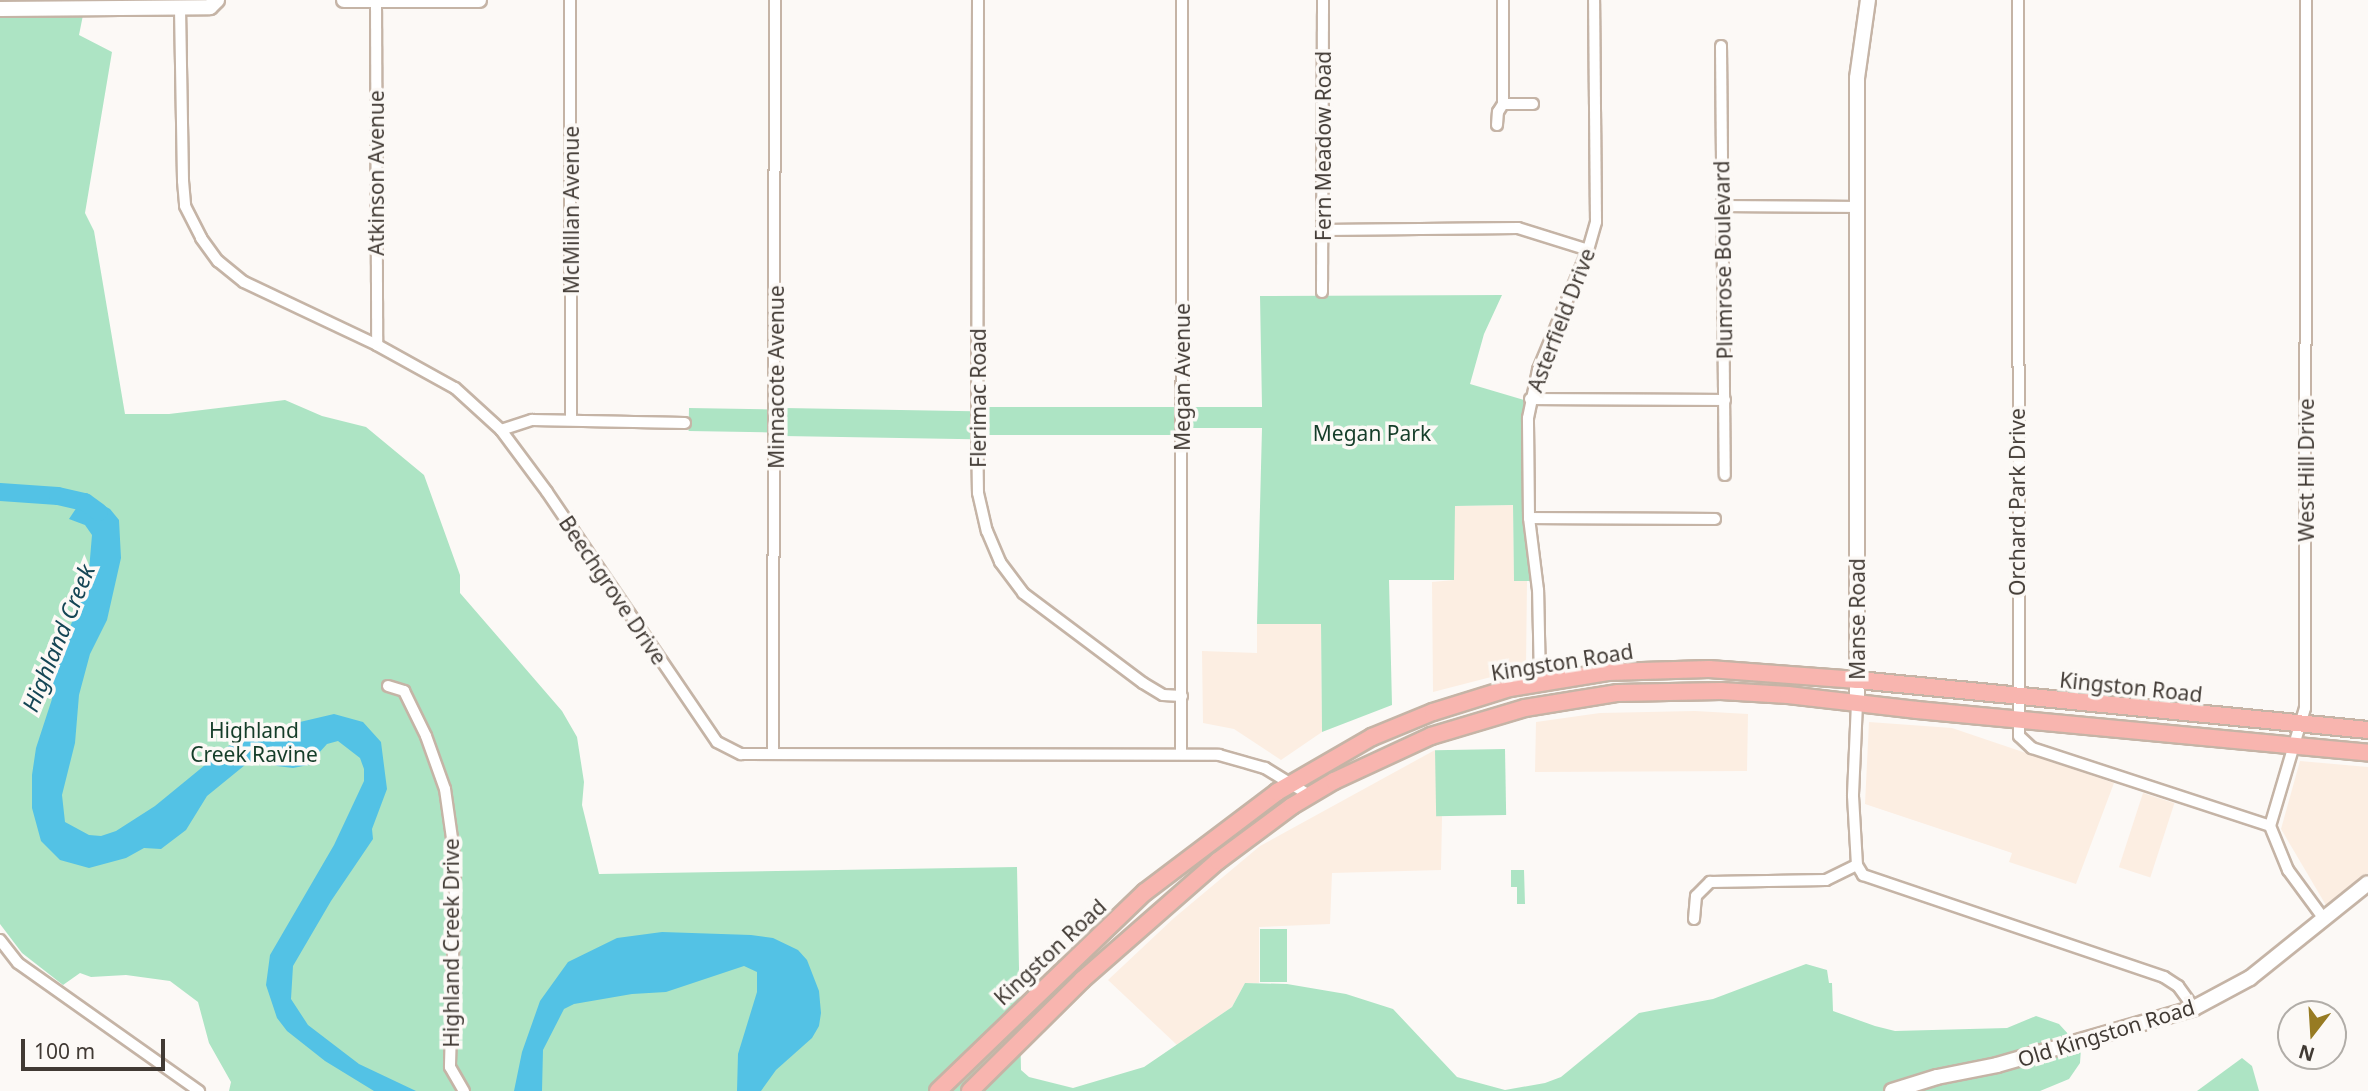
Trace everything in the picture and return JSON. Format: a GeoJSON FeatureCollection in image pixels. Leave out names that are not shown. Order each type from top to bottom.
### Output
{"type":"FeatureCollection","features":[{"type":"Feature","properties":{"kind":"main road","name":"Kingston Road"},"geometry":{"type":"LineString","coordinates":[[938,1091],[1145,892],[1290,783],[1344,750],[1433,712],[1540,682],[1608,671],[1709,669],[1858,680],[2368,730]]}},
{"type":"Feature","properties":{"kind":"main road","name":"Kingston Road"},"geometry":{"type":"LineString","coordinates":[[971,1089],[1082,979],[1207,870],[1309,795],[1431,736],[1525,708],[1570,698],[1646,691],[1691,690],[1788,695],[2368,753]]}},
{"type":"Feature","properties":{"kind":"street"},"geometry":{"type":"LineString","coordinates":[[0,9],[129,4],[180,8],[210,7],[217,0]]}},
{"type":"Feature","properties":{"kind":"street"},"geometry":{"type":"LineString","coordinates":[[344,0],[479,0]]}},
{"type":"Feature","properties":{"kind":"street","name":"McMillan Avenue"},"geometry":{"type":"LineString","coordinates":[[570,0],[572,419]]}},
{"type":"Feature","properties":{"kind":"street","name":"Minnacote Avenue"},"geometry":{"type":"LineString","coordinates":[[774,754],[775,0]]}},
{"type":"Feature","properties":{"kind":"street","name":"Flerimac Road"},"geometry":{"type":"LineString","coordinates":[[978,0],[977,435],[978,493],[987,531],[1000,562],[1023,593],[1143,683],[1163,695],[1182,696]]}},
{"type":"Feature","properties":{"kind":"street","name":"Megan Avenue"},"geometry":{"type":"LineString","coordinates":[[1181,754],[1182,0]]}},
{"type":"Feature","properties":{"kind":"street","name":"Fern Meadow Road"},"geometry":{"type":"LineString","coordinates":[[1322,292],[1323,0]]}},
{"type":"Feature","properties":{"kind":"street"},"geometry":{"type":"LineString","coordinates":[[1497,125],[1498,112],[1503,104],[1503,0]]}},
{"type":"Feature","properties":{"kind":"street","name":"Asterfield Drive"},"geometry":{"type":"LineString","coordinates":[[1540,682],[1538,590],[1529,519],[1530,399],[1538,370],[1588,250],[1596,222],[1594,0]]}},
{"type":"Feature","properties":{"kind":"street","name":"Manse Road"},"geometry":{"type":"LineString","coordinates":[[1857,865],[1853,796],[1858,680],[1857,78],[1868,0]]}},
{"type":"Feature","properties":{"kind":"street","name":"Orchard Park Drive"},"geometry":{"type":"LineString","coordinates":[[2018,0],[2019,736],[2032,748],[2270,826]]}},
{"type":"Feature","properties":{"kind":"street","name":"West Hill Drive"},"geometry":{"type":"LineString","coordinates":[[2270,826],[2302,725],[2306,691],[2306,0]]}},
{"type":"Feature","properties":{"kind":"street","name":"Atkinson Avenue"},"geometry":{"type":"LineString","coordinates":[[376,1],[377,345]]}},
{"type":"Feature","properties":{"kind":"street","name":"Beechgrove Drive"},"geometry":{"type":"LineString","coordinates":[[180,8],[185,206],[201,238],[218,261],[244,282],[377,345],[454,388],[501,430],[547,492],[713,739],[741,754],[1219,755],[1265,768],[1309,795]]}},
{"type":"Feature","properties":{"kind":"street","name":"Plumrose Boulevard"},"geometry":{"type":"LineString","coordinates":[[1721,46],[1726,475]]}},
{"type":"Feature","properties":{"kind":"street"},"geometry":{"type":"LineString","coordinates":[[1503,104],[1533,104]]}},
{"type":"Feature","properties":{"kind":"street"},"geometry":{"type":"LineString","coordinates":[[1723,206],[1858,207]]}},
{"type":"Feature","properties":{"kind":"street"},"geometry":{"type":"LineString","coordinates":[[1323,230],[1518,228],[1588,250]]}},
{"type":"Feature","properties":{"kind":"street"},"geometry":{"type":"LineString","coordinates":[[1530,399],[1725,400]]}},
{"type":"Feature","properties":{"kind":"street"},"geometry":{"type":"LineString","coordinates":[[501,430],[532,420],[685,423]]}},
{"type":"Feature","properties":{"kind":"street"},"geometry":{"type":"LineString","coordinates":[[1529,519],[1715,519]]}},
{"type":"Feature","properties":{"kind":"street","name":"Highland Creek Drive"},"geometry":{"type":"LineString","coordinates":[[388,686],[404,691],[426,736],[445,789],[453,845],[455,886],[450,1067],[464,1091]]}},
{"type":"Feature","properties":{"kind":"street"},"geometry":{"type":"LineString","coordinates":[[2270,826],[2288,870],[2324,919]]}},
{"type":"Feature","properties":{"kind":"street"},"geometry":{"type":"LineString","coordinates":[[1694,919],[1696,896],[1710,882],[1826,880],[1857,865],[1863,875],[2164,977],[2178,986],[2194,1008]]}},
{"type":"Feature","properties":{"kind":"street","name":"Old Kingston Road"},"geometry":{"type":"LineString","coordinates":[[1892,1091],[1937,1077],[1997,1065],[2194,1008],[2250,978],[2368,883]]}},
{"type":"Feature","properties":{"kind":"street"},"geometry":{"type":"LineString","coordinates":[[0,940],[18,963],[199,1091]]}},
{"type":"Feature","properties":{"kind":"shaded area"},"geometry":{"type":"Polygon","coordinates":[[[1513,505],[1514,580],[1527,581],[1526,668],[1433,692],[1432,582],[1454,580],[1454,506],[1513,505]]]}},
{"type":"Feature","properties":{"kind":"shaded area"},"geometry":{"type":"Polygon","coordinates":[[[1257,624],[1321,624],[1322,732],[1281,760],[1234,729],[1203,723],[1202,651],[1257,653],[1257,624]]]}},
{"type":"Feature","properties":{"kind":"shaded area"},"geometry":{"type":"Polygon","coordinates":[[[1695,711],[1748,714],[1747,771],[1535,772],[1536,722],[1600,713],[1695,711]]]}},
{"type":"Feature","properties":{"kind":"shaded area"},"geometry":{"type":"Polygon","coordinates":[[[1869,722],[1952,728],[2114,783],[2076,884],[2009,862],[2012,853],[1865,804],[1869,722]]]}},
{"type":"Feature","properties":{"kind":"shaded area"},"geometry":{"type":"Polygon","coordinates":[[[1435,750],[1442,818],[1441,870],[1332,873],[1330,924],[1259,927],[1259,983],[1245,983],[1232,1007],[1177,1045],[1108,980],[1174,918],[1260,846],[1435,750]]]}},
{"type":"Feature","properties":{"kind":"shaded area"},"geometry":{"type":"Polygon","coordinates":[[[2300,761],[2368,767],[2368,873],[2327,907],[2281,829],[2300,761]]]}},
{"type":"Feature","properties":{"kind":"shaded area"},"geometry":{"type":"Polygon","coordinates":[[[2143,793],[2174,803],[2150,877],[2119,867],[2143,793]]]}},
{"type":"Feature","properties":{"kind":"green space","name":"Highland Creek Ravine"},"geometry":{"type":"Polygon","coordinates":[[[0,0],[86,0],[79,35],[112,52],[85,213],[94,231],[125,414],[169,414],[285,400],[322,416],[366,427],[424,475],[460,575],[460,593],[562,711],[577,737],[584,782],[582,805],[599,874],[1017,867],[1021,1070],[1029,1077],[1073,1088],[1144,1067],[1232,1007],[1245,983],[1287,984],[1346,994],[1393,1009],[1457,1077],[1505,1090],[1545,1083],[1561,1077],[1639,1013],[1713,999],[1806,964],[1827,970],[1829,983],[1832,983],[1833,1011],[1895,1031],[2007,1028],[2036,1016],[2059,1024],[2081,1048],[2080,1063],[2069,1079],[2040,1091],[229,1091],[231,1082],[209,1043],[198,1002],[170,981],[126,975],[91,977],[80,973],[63,985],[22,953],[0,924],[0,0]]]}},
{"type":"Feature","properties":{"kind":"green space","name":"Megan Park"},"geometry":{"type":"Polygon","coordinates":[[[1502,295],[1484,334],[1470,384],[1524,400],[1522,505],[1530,581],[1514,581],[1513,505],[1455,506],[1454,580],[1389,580],[1392,705],[1322,732],[1321,624],[1257,624],[1262,428],[1190,428],[1190,407],[1262,407],[1260,296],[1502,295]]]}},
{"type":"Feature","properties":{"kind":"green space"},"geometry":{"type":"Polygon","coordinates":[[[987,407],[1176,407],[1176,435],[987,435],[987,407]]]}},
{"type":"Feature","properties":{"kind":"green space"},"geometry":{"type":"Polygon","coordinates":[[[689,408],[770,409],[770,432],[689,431],[689,408]]]}},
{"type":"Feature","properties":{"kind":"green space"},"geometry":{"type":"Polygon","coordinates":[[[784,408],[973,411],[972,439],[784,436],[784,408]]]}},
{"type":"Feature","properties":{"kind":"green space"},"geometry":{"type":"Polygon","coordinates":[[[1505,749],[1506,815],[1436,816],[1435,750],[1505,749]]]}},
{"type":"Feature","properties":{"kind":"green space"},"geometry":{"type":"Polygon","coordinates":[[[1511,870],[1524,870],[1525,904],[1517,904],[1517,887],[1511,887],[1511,870]]]}},
{"type":"Feature","properties":{"kind":"green space"},"geometry":{"type":"Polygon","coordinates":[[[1260,929],[1287,929],[1287,982],[1260,982],[1260,929]]]}},
{"type":"Feature","properties":{"kind":"green space"},"geometry":{"type":"Polygon","coordinates":[[[2242,1058],[2252,1066],[2259,1091],[2197,1091],[2242,1058]]]}},
{"type":"Feature","properties":{"kind":"water"},"geometry":{"type":"Polygon","coordinates":[[[85,495],[110,509],[119,520],[121,558],[107,620],[90,654],[79,695],[75,743],[62,795],[65,822],[89,835],[101,836],[116,831],[155,806],[227,747],[253,733],[334,714],[363,722],[381,742],[387,789],[372,829],[373,839],[331,901],[293,966],[291,999],[308,1025],[359,1064],[416,1091],[374,1091],[325,1061],[287,1031],[277,1018],[266,985],[270,955],[334,845],[364,781],[360,758],[338,741],[327,744],[308,765],[293,768],[277,766],[262,759],[245,765],[207,796],[186,830],[161,849],[144,848],[126,858],[89,868],[60,860],[41,841],[32,808],[32,775],[36,748],[52,699],[49,668],[68,632],[88,582],[92,535],[85,525],[69,519],[85,495]]]}},
{"type":"Feature","properties":{"kind":"water"},"geometry":{"type":"Polygon","coordinates":[[[662,932],[751,935],[773,938],[798,950],[807,960],[819,991],[821,1013],[819,1026],[812,1038],[776,1070],[761,1091],[737,1091],[738,1054],[757,992],[757,972],[744,966],[666,992],[632,994],[574,1004],[564,1009],[543,1050],[542,1091],[514,1091],[522,1052],[540,1001],[568,962],[617,938],[662,932]]]}},
{"type":"Feature","properties":{"kind":"waterway","name":"Highland Creek"},"geometry":{"type":"LineString","coordinates":[[0,492],[58,496],[85,502],[99,512]]}}]}
